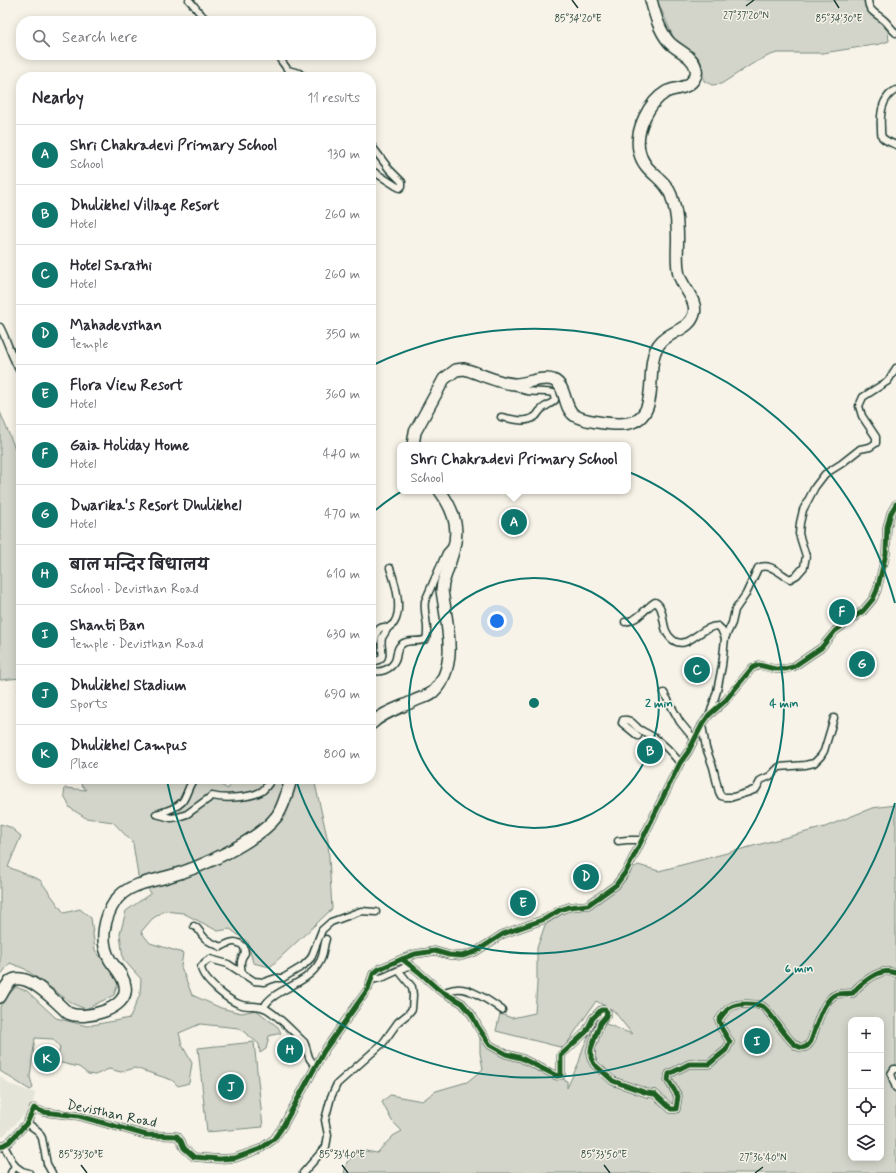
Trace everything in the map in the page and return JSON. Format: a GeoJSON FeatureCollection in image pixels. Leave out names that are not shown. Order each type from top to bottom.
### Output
{"type":"FeatureCollection","features":[{"type":"Feature","properties":{"kind":"highway"},"geometry":{"type":"LineString","coordinates":[[414,442],[415,432],[440,385],[448,375],[456,370],[464,369],[513,384],[549,379],[555,381],[559,385],[573,415],[580,418],[618,424],[636,421],[647,409],[653,357],[657,346],[668,335],[686,326],[691,320],[695,306],[679,274],[677,262],[678,225],[670,194],[662,182],[646,167],[638,148],[638,138],[644,119],[653,102],[666,92],[686,86],[693,81],[696,75],[696,69],[691,59],[670,43],[662,32],[651,0]]}},
{"type":"Feature","properties":{"kind":"highway"},"geometry":{"type":"LineString","coordinates":[[376,719],[386,713],[432,693],[443,679],[447,668],[449,642],[442,583],[456,543],[457,530],[452,510],[442,494]]}},
{"type":"Feature","properties":{"kind":"highway"},"geometry":{"type":"LineString","coordinates":[[0,997],[11,981],[20,978],[31,982],[72,1015],[97,1014],[104,1012],[115,1005],[122,999],[125,992],[125,986],[109,958],[106,949],[104,927],[106,917],[122,893],[132,887],[178,874],[192,868],[230,850],[256,835],[278,815],[289,784]]}},
{"type":"Feature","properties":{"kind":"street"},"geometry":{"type":"LineString","coordinates":[[189,0],[204,16]]}},
{"type":"Feature","properties":{"kind":"street"},"geometry":{"type":"LineString","coordinates":[[868,0],[869,7],[874,14],[884,19],[896,33]]}},
{"type":"Feature","properties":{"kind":"street"},"geometry":{"type":"LineString","coordinates":[[281,60],[288,70],[295,72]]}},
{"type":"Feature","properties":{"kind":"street"},"geometry":{"type":"LineString","coordinates":[[896,90],[889,94],[884,102],[881,112],[881,136],[896,145]]}},
{"type":"Feature","properties":{"kind":"street"},"geometry":{"type":"LineString","coordinates":[[376,152],[389,169],[402,182],[402,186],[400,188],[376,173]]}},
{"type":"Feature","properties":{"kind":"street"},"geometry":{"type":"LineString","coordinates":[[0,327],[16,363]]}},
{"type":"Feature","properties":{"kind":"street"},"geometry":{"type":"LineString","coordinates":[[709,715],[717,691],[722,666],[725,638],[732,623],[735,610],[746,594],[758,568],[766,566],[776,569],[790,579],[804,567],[806,556],[799,534],[803,510],[815,487],[825,474],[860,449],[870,447],[876,443],[876,437],[862,416],[859,406],[863,397],[888,381],[896,368]]}},
{"type":"Feature","properties":{"kind":"street"},"geometry":{"type":"LineString","coordinates":[[501,417],[517,421],[528,420],[537,416],[541,409],[556,400],[553,393],[532,392],[518,388],[513,384]]}},
{"type":"Feature","properties":{"kind":"street"},"geometry":{"type":"LineString","coordinates":[[709,715],[725,701],[752,668],[759,665],[774,669],[793,667],[821,648],[835,631],[863,611],[877,590],[886,554],[887,527],[891,513],[896,504]]}},
{"type":"Feature","properties":{"kind":"street"},"geometry":{"type":"LineString","coordinates":[[376,672],[382,671],[391,666],[396,659],[396,650],[400,644],[405,642],[422,641],[426,639],[428,633],[424,601],[446,553],[456,543]]}},
{"type":"Feature","properties":{"kind":"street"},"geometry":{"type":"LineString","coordinates":[[376,661],[380,659],[383,653],[382,638],[387,629],[394,623],[397,613],[398,593],[390,568]]}},
{"type":"Feature","properties":{"kind":"street"},"geometry":{"type":"LineString","coordinates":[[625,622],[633,621],[648,606],[655,602],[658,604],[662,612],[663,624],[668,635],[673,640],[679,643],[686,643],[701,631],[711,626],[718,626],[721,628],[725,638]]}},
{"type":"Feature","properties":{"kind":"street"},"geometry":{"type":"LineString","coordinates":[[376,636],[377,631],[381,627],[387,629]]}},
{"type":"Feature","properties":{"kind":"street"},"geometry":{"type":"LineString","coordinates":[[664,693],[680,722],[694,739]]}},
{"type":"Feature","properties":{"kind":"street","name":"Devisthan Road"},"geometry":{"type":"LineString","coordinates":[[2,1147],[27,1123],[34,1108],[43,1112],[79,1116],[146,1135],[177,1136],[184,1148],[194,1157],[219,1159],[235,1158],[260,1149],[274,1140],[324,1050],[368,989],[373,974],[379,969],[415,954],[435,951],[449,955],[462,956],[475,952],[503,934],[545,919],[560,910],[569,907],[588,905],[616,885],[627,870],[680,763],[709,715]]}},
{"type":"Feature","properties":{"kind":"street"},"geometry":{"type":"LineString","coordinates":[[702,725],[706,748],[713,767],[719,792],[721,796],[729,797],[756,789],[761,780],[770,776],[779,767],[814,763],[824,751],[834,718]]}},
{"type":"Feature","properties":{"kind":"street"},"geometry":{"type":"LineString","coordinates":[[638,736],[624,726],[622,723],[623,720],[629,720],[639,729],[655,738],[674,755],[680,763]]}},
{"type":"Feature","properties":{"kind":"street"},"geometry":{"type":"LineString","coordinates":[[190,784],[182,802],[167,812],[156,814],[171,818],[187,814],[212,796],[220,798],[248,796],[261,792],[268,784]]}},
{"type":"Feature","properties":{"kind":"street"},"geometry":{"type":"LineString","coordinates":[[618,841],[642,840]]}},
{"type":"Feature","properties":{"kind":"street"},"geometry":{"type":"LineString","coordinates":[[316,1066],[308,1058],[307,1048],[304,1042],[271,1012],[264,1007],[242,1005],[234,1002],[207,980],[201,972],[201,967],[210,959],[228,964],[254,981],[260,982],[283,978],[303,966],[312,958],[322,930],[331,922],[361,911],[376,912]]}},
{"type":"Feature","properties":{"kind":"street"},"geometry":{"type":"LineString","coordinates":[[194,926],[199,929],[202,936],[221,947],[229,942],[235,942],[244,947],[245,953],[240,962],[242,974]]}},
{"type":"Feature","properties":{"kind":"street"},"geometry":{"type":"LineString","coordinates":[[264,1007],[269,999],[303,980],[311,973],[320,962],[326,939]]}},
{"type":"Feature","properties":{"kind":"street"},"geometry":{"type":"LineString","coordinates":[[402,959],[444,992],[462,1003],[472,1015],[490,1045],[506,1054],[522,1058],[557,1076],[561,1075],[560,1055],[586,1032],[593,1018],[601,1010],[605,1010],[607,1012],[600,1023],[591,1049],[591,1058],[594,1064],[613,1081],[647,1093],[655,1094],[670,1109],[676,1109],[678,1096],[668,1080],[669,1074],[689,1064],[709,1064],[726,1050],[730,1042],[722,1029],[719,1020],[725,1011],[736,1004],[754,1004],[762,1006],[772,1015],[790,1041],[796,1046],[803,1048],[808,1046],[811,1041],[825,1005],[830,997],[838,993],[853,993],[856,988],[884,971],[896,973]]}},
{"type":"Feature","properties":{"kind":"street"},"geometry":{"type":"LineString","coordinates":[[371,980],[384,977],[410,965]]}},
{"type":"Feature","properties":{"kind":"street"},"geometry":{"type":"LineString","coordinates":[[303,1173],[326,1147],[328,1135],[325,1120],[331,1096],[337,1084],[383,1043],[398,1022],[412,1009],[414,995],[412,987],[398,971]]}},
{"type":"Feature","properties":{"kind":"street"},"geometry":{"type":"LineString","coordinates":[[444,992],[457,988],[466,990],[480,996],[502,1010]]}},
{"type":"Feature","properties":{"kind":"street"},"geometry":{"type":"LineString","coordinates":[[896,1069],[894,1069],[891,1074],[896,1088]]}},
{"type":"Feature","properties":{"kind":"street"},"geometry":{"type":"LineString","coordinates":[[27,1123],[38,1130],[42,1138],[46,1159],[52,1173]]}},
{"type":"Feature","properties":{"kind":"street"},"geometry":{"type":"LineString","coordinates":[[2,1147],[15,1166],[22,1171],[29,1173]]}},
{"type":"Feature","properties":{"kind":"street"},"geometry":{"type":"LineString","coordinates":[[10,1173],[15,1166]]}},
{"type":"Feature","properties":{"kind":"shaded area"},"geometry":{"type":"Polygon","coordinates":[[[657,0],[865,0],[865,3],[875,17],[888,31],[889,41],[880,44],[823,53],[777,53],[752,64],[721,84],[712,85],[704,81],[701,62],[696,55],[675,41],[657,0]]]}},
{"type":"Feature","properties":{"kind":"shaded area"},"geometry":{"type":"Polygon","coordinates":[[[0,412],[16,451],[16,678],[0,680],[0,412]]]}},
{"type":"Feature","properties":{"kind":"shaded area"},"geometry":{"type":"Polygon","coordinates":[[[81,784],[219,784],[228,789],[231,784],[315,784],[328,841],[332,909],[270,967],[253,963],[248,942],[230,929],[218,931],[183,913],[164,911],[152,919],[141,932],[150,943],[183,953],[181,967],[192,995],[221,1008],[241,1013],[256,1010],[278,1027],[281,1033],[269,1036],[266,1049],[260,1053],[259,1044],[239,1028],[200,1024],[179,1033],[182,1045],[192,1063],[189,1083],[178,1086],[172,1080],[135,1068],[121,1072],[109,1069],[95,1075],[88,1074],[79,1067],[57,1062],[60,1047],[53,1039],[35,1038],[30,1077],[33,1088],[30,1090],[0,1071],[0,1007],[2,1002],[16,987],[27,991],[56,1018],[87,1026],[130,1018],[140,994],[141,979],[123,959],[120,934],[126,911],[151,893],[138,876],[133,843],[113,822],[86,818],[70,808],[64,795],[65,788],[86,790],[81,784]]]}},
{"type":"Feature","properties":{"kind":"shaded area"},"geometry":{"type":"Polygon","coordinates":[[[896,805],[896,1066],[887,1073],[896,1088],[896,1173],[344,1173],[347,1162],[360,1150],[377,1153],[393,1136],[402,1131],[392,1121],[382,1102],[390,1095],[422,1101],[436,1091],[467,1082],[483,1069],[480,1053],[480,1037],[509,1055],[567,1081],[567,1088],[596,1020],[632,1034],[614,1011],[596,1001],[564,1048],[496,1031],[500,1014],[512,1018],[535,1013],[537,948],[545,925],[570,909],[586,909],[617,880],[638,865],[659,871],[825,827],[872,808],[896,805]]]}},
{"type":"Feature","properties":{"kind":"shaded area"},"geometry":{"type":"Polygon","coordinates":[[[0,824],[10,827],[21,836],[8,867],[40,880],[64,913],[80,909],[91,918],[95,950],[119,981],[114,995],[86,1009],[73,1004],[25,969],[10,963],[0,976],[0,824]]]}},
{"type":"Feature","properties":{"kind":"shaded area"},"geometry":{"type":"Polygon","coordinates":[[[254,1042],[263,1127],[207,1132],[198,1048],[254,1042]]]}},
{"type":"Feature","properties":{"kind":"shaded area"},"geometry":{"type":"Polygon","coordinates":[[[0,1076],[9,1084],[35,1093],[33,1103],[25,1114],[0,1139],[0,1076]]]}},
{"type":"Feature","properties":{"kind":"cycle path"},"geometry":{"type":"LineString","coordinates":[[402,959],[415,954],[435,951],[449,955],[462,956],[475,952],[503,934],[545,919],[560,910],[569,907],[588,905],[616,885],[627,870],[680,763],[709,715],[725,701],[752,668],[759,665],[775,669],[793,667],[821,648],[835,631],[863,611],[873,599],[877,590],[886,554],[887,527],[891,513],[896,504]]}},
{"type":"Feature","properties":{"kind":"cycle path"},"geometry":{"type":"LineString","coordinates":[[0,1147],[9,1142],[27,1123],[34,1108],[43,1112],[79,1116],[146,1135],[177,1136],[184,1148],[194,1157],[219,1159],[235,1158],[260,1149],[274,1139],[283,1126],[324,1051],[368,989],[373,974],[379,969],[402,959],[439,990],[462,1003],[472,1015],[490,1045],[506,1054],[521,1058],[557,1076],[561,1075],[561,1055],[586,1032],[593,1018],[601,1010],[605,1010],[607,1012],[606,1016],[600,1023],[591,1049],[591,1058],[594,1064],[613,1081],[647,1093],[655,1094],[671,1109],[676,1109],[678,1096],[668,1080],[669,1074],[689,1064],[709,1064],[726,1050],[730,1042],[722,1029],[719,1020],[725,1012],[733,1006],[741,1004],[754,1004],[762,1006],[793,1043],[799,1047],[805,1047],[811,1041],[824,1007],[832,997],[837,994],[853,993],[871,977],[880,973],[896,973]]}},
{"type":"Feature","properties":{"kind":"place","name":"Shri Chakradevi Primary School"},"geometry":{"type":"Point","coordinates":[514,522]}},
{"type":"Feature","properties":{"kind":"place","name":"Gaia Holiday Home"},"geometry":{"type":"Point","coordinates":[842,612]}},
{"type":"Feature","properties":{"kind":"place","name":"Dwarika's Resort Dhulikhel"},"geometry":{"type":"Point","coordinates":[862,664]}},
{"type":"Feature","properties":{"kind":"place","name":"Hotel Sarathi"},"geometry":{"type":"Point","coordinates":[697,670]}},
{"type":"Feature","properties":{"kind":"place","name":"Dhulikhel Village Resort"},"geometry":{"type":"Point","coordinates":[650,751]}},
{"type":"Feature","properties":{"kind":"place","name":"Mahadevsthan"},"geometry":{"type":"Point","coordinates":[586,877]}},
{"type":"Feature","properties":{"kind":"place","name":"Flora View Resort"},"geometry":{"type":"Point","coordinates":[523,903]}},
{"type":"Feature","properties":{"kind":"place","name":"Shanti Ban"},"geometry":{"type":"Point","coordinates":[757,1041]}},
{"type":"Feature","properties":{"kind":"place","name":"बाल मन्दिर बिधालय"},"geometry":{"type":"Point","coordinates":[290,1050]}},
{"type":"Feature","properties":{"kind":"place","name":"Dhulikhel Campus"},"geometry":{"type":"Point","coordinates":[47,1059]}},
{"type":"Feature","properties":{"kind":"place","name":"Dhulikhel Stadium"},"geometry":{"type":"Point","coordinates":[231,1087]}}]}
